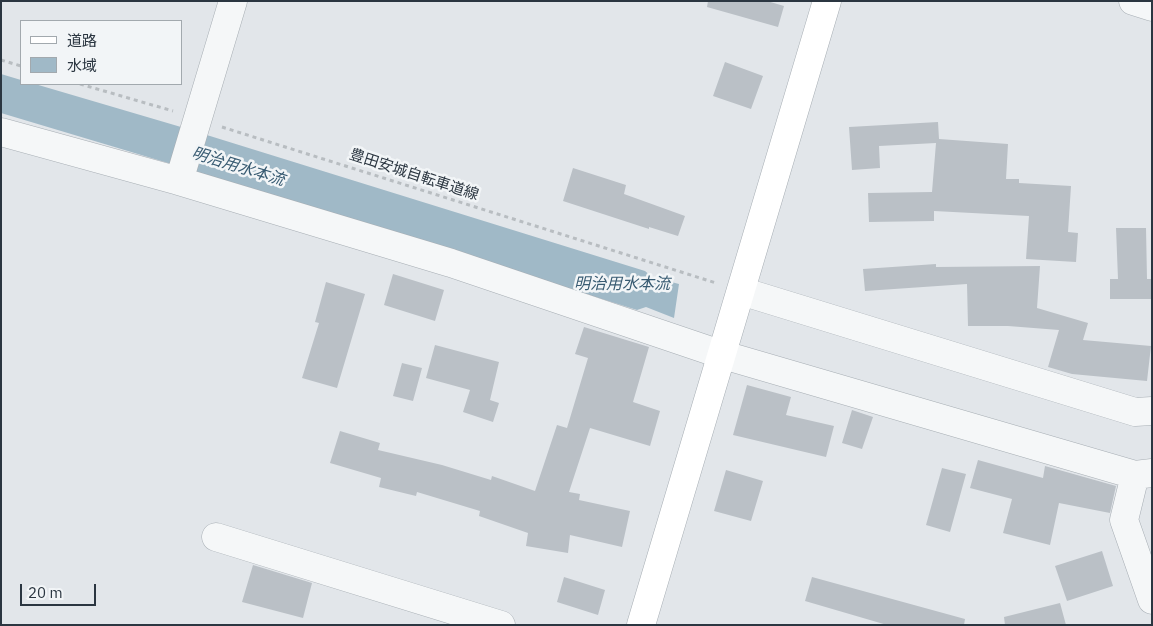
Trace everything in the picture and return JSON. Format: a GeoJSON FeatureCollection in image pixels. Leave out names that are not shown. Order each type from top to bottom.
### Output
{"type":"FeatureCollection","features":[{"type":"Feature","properties":{"kind":"street"},"geometry":{"type":"LineString","coordinates":[[179,181],[233,1]]}},
{"type":"Feature","properties":{"kind":"street"},"geometry":{"type":"LineString","coordinates":[[641,625],[827,1]]}},
{"type":"Feature","properties":{"kind":"street"},"geometry":{"type":"LineString","coordinates":[[1134,1],[1152,7]]}},
{"type":"Feature","properties":{"kind":"street"},"geometry":{"type":"LineString","coordinates":[[1,132],[179,181],[451,263],[722,349],[1143,474],[1124,520],[1152,600]]}},
{"type":"Feature","properties":{"kind":"street"},"geometry":{"type":"LineString","coordinates":[[740,295],[1135,412],[1152,411]]}},
{"type":"Feature","properties":{"kind":"street"},"geometry":{"type":"LineString","coordinates":[[216,537],[501,625]]}},
{"type":"Feature","properties":{"kind":"path"},"geometry":{"type":"LineString","coordinates":[[1,60],[20,66]]}},
{"type":"Feature","properties":{"kind":"path","name":"豊田安城自転車道線"},"geometry":{"type":"LineString","coordinates":[[83,85],[198,119],[740,295]]}},
{"type":"Feature","properties":{"kind":"water","name":"明治用水本流"},"geometry":{"type":"Polygon","coordinates":[[[1,74],[20,80],[20,85],[38,85],[181,127],[645,271],[652,277],[679,284],[674,318],[646,307],[637,310],[168,163],[1,113],[1,74]]]}},
{"type":"Feature","properties":{"kind":"building"},"geometry":{"type":"Polygon","coordinates":[[[708,1],[767,1],[784,6],[778,27],[707,7],[708,1]]]}},
{"type":"Feature","properties":{"kind":"building"},"geometry":{"type":"Polygon","coordinates":[[[725,62],[763,76],[751,109],[713,96],[725,62]]]}},
{"type":"Feature","properties":{"kind":"building"},"geometry":{"type":"Polygon","coordinates":[[[938,122],[939,139],[1008,144],[1006,179],[1019,179],[1019,183],[1071,186],[1068,232],[1078,233],[1076,262],[1026,259],[1029,216],[934,211],[934,221],[869,222],[868,193],[932,192],[936,143],[879,146],[880,168],[852,170],[849,127],[938,122]]]}},
{"type":"Feature","properties":{"kind":"building"},"geometry":{"type":"Polygon","coordinates":[[[573,168],[626,185],[624,194],[685,216],[678,236],[649,227],[649,229],[563,201],[573,168]]]}},
{"type":"Feature","properties":{"kind":"building"},"geometry":{"type":"Polygon","coordinates":[[[1116,228],[1146,228],[1147,279],[1152,279],[1152,299],[1110,299],[1110,279],[1118,279],[1116,228]]]}},
{"type":"Feature","properties":{"kind":"building"},"geometry":{"type":"Polygon","coordinates":[[[936,264],[936,267],[1040,266],[1037,308],[1088,323],[1083,340],[1151,346],[1147,381],[1072,374],[1048,367],[1059,330],[1008,326],[968,326],[967,284],[865,291],[863,269],[936,264]]]}},
{"type":"Feature","properties":{"kind":"building"},"geometry":{"type":"Polygon","coordinates":[[[393,274],[444,290],[435,321],[384,305],[393,274]]]}},
{"type":"Feature","properties":{"kind":"building"},"geometry":{"type":"Polygon","coordinates":[[[326,282],[365,294],[337,388],[302,378],[319,323],[315,322],[326,282]]]}},
{"type":"Feature","properties":{"kind":"building"},"geometry":{"type":"Polygon","coordinates":[[[584,327],[649,347],[633,402],[660,411],[650,446],[590,428],[569,492],[580,494],[579,500],[630,511],[622,547],[570,535],[568,553],[526,546],[528,533],[479,516],[480,511],[417,492],[416,496],[379,487],[381,478],[330,463],[340,431],[380,443],[378,450],[442,465],[491,480],[492,476],[535,491],[557,425],[567,428],[588,358],[575,354],[584,327]]]}},
{"type":"Feature","properties":{"kind":"building"},"geometry":{"type":"Polygon","coordinates":[[[435,345],[499,362],[490,400],[499,403],[493,422],[463,412],[470,390],[426,378],[435,345]]]}},
{"type":"Feature","properties":{"kind":"building"},"geometry":{"type":"Polygon","coordinates":[[[402,363],[422,368],[413,401],[393,396],[402,363]]]}},
{"type":"Feature","properties":{"kind":"building"},"geometry":{"type":"Polygon","coordinates":[[[747,385],[791,397],[786,415],[834,426],[826,457],[733,435],[747,385]]]}},
{"type":"Feature","properties":{"kind":"building"},"geometry":{"type":"Polygon","coordinates":[[[852,410],[873,417],[862,449],[842,443],[852,410]]]}},
{"type":"Feature","properties":{"kind":"building"},"geometry":{"type":"Polygon","coordinates":[[[978,460],[1043,478],[1045,466],[1116,486],[1110,513],[1059,503],[1050,545],[1003,533],[1012,499],[970,488],[978,460]]]}},
{"type":"Feature","properties":{"kind":"building"},"geometry":{"type":"Polygon","coordinates":[[[942,468],[966,474],[950,532],[926,525],[942,468]]]}},
{"type":"Feature","properties":{"kind":"building"},"geometry":{"type":"Polygon","coordinates":[[[726,470],[763,481],[751,521],[714,511],[726,470]]]}},
{"type":"Feature","properties":{"kind":"building"},"geometry":{"type":"Polygon","coordinates":[[[1102,551],[1113,586],[1067,601],[1055,566],[1102,551]]]}},
{"type":"Feature","properties":{"kind":"building"},"geometry":{"type":"Polygon","coordinates":[[[253,565],[312,583],[303,618],[242,602],[253,565]]]}},
{"type":"Feature","properties":{"kind":"building"},"geometry":{"type":"Polygon","coordinates":[[[564,577],[605,590],[598,615],[557,602],[564,577]]]}},
{"type":"Feature","properties":{"kind":"building"},"geometry":{"type":"Polygon","coordinates":[[[812,577],[965,619],[964,625],[887,625],[805,601],[812,577]]]}},
{"type":"Feature","properties":{"kind":"building"},"geometry":{"type":"Polygon","coordinates":[[[1060,603],[1066,625],[1005,625],[1004,617],[1060,603]]]}}]}
